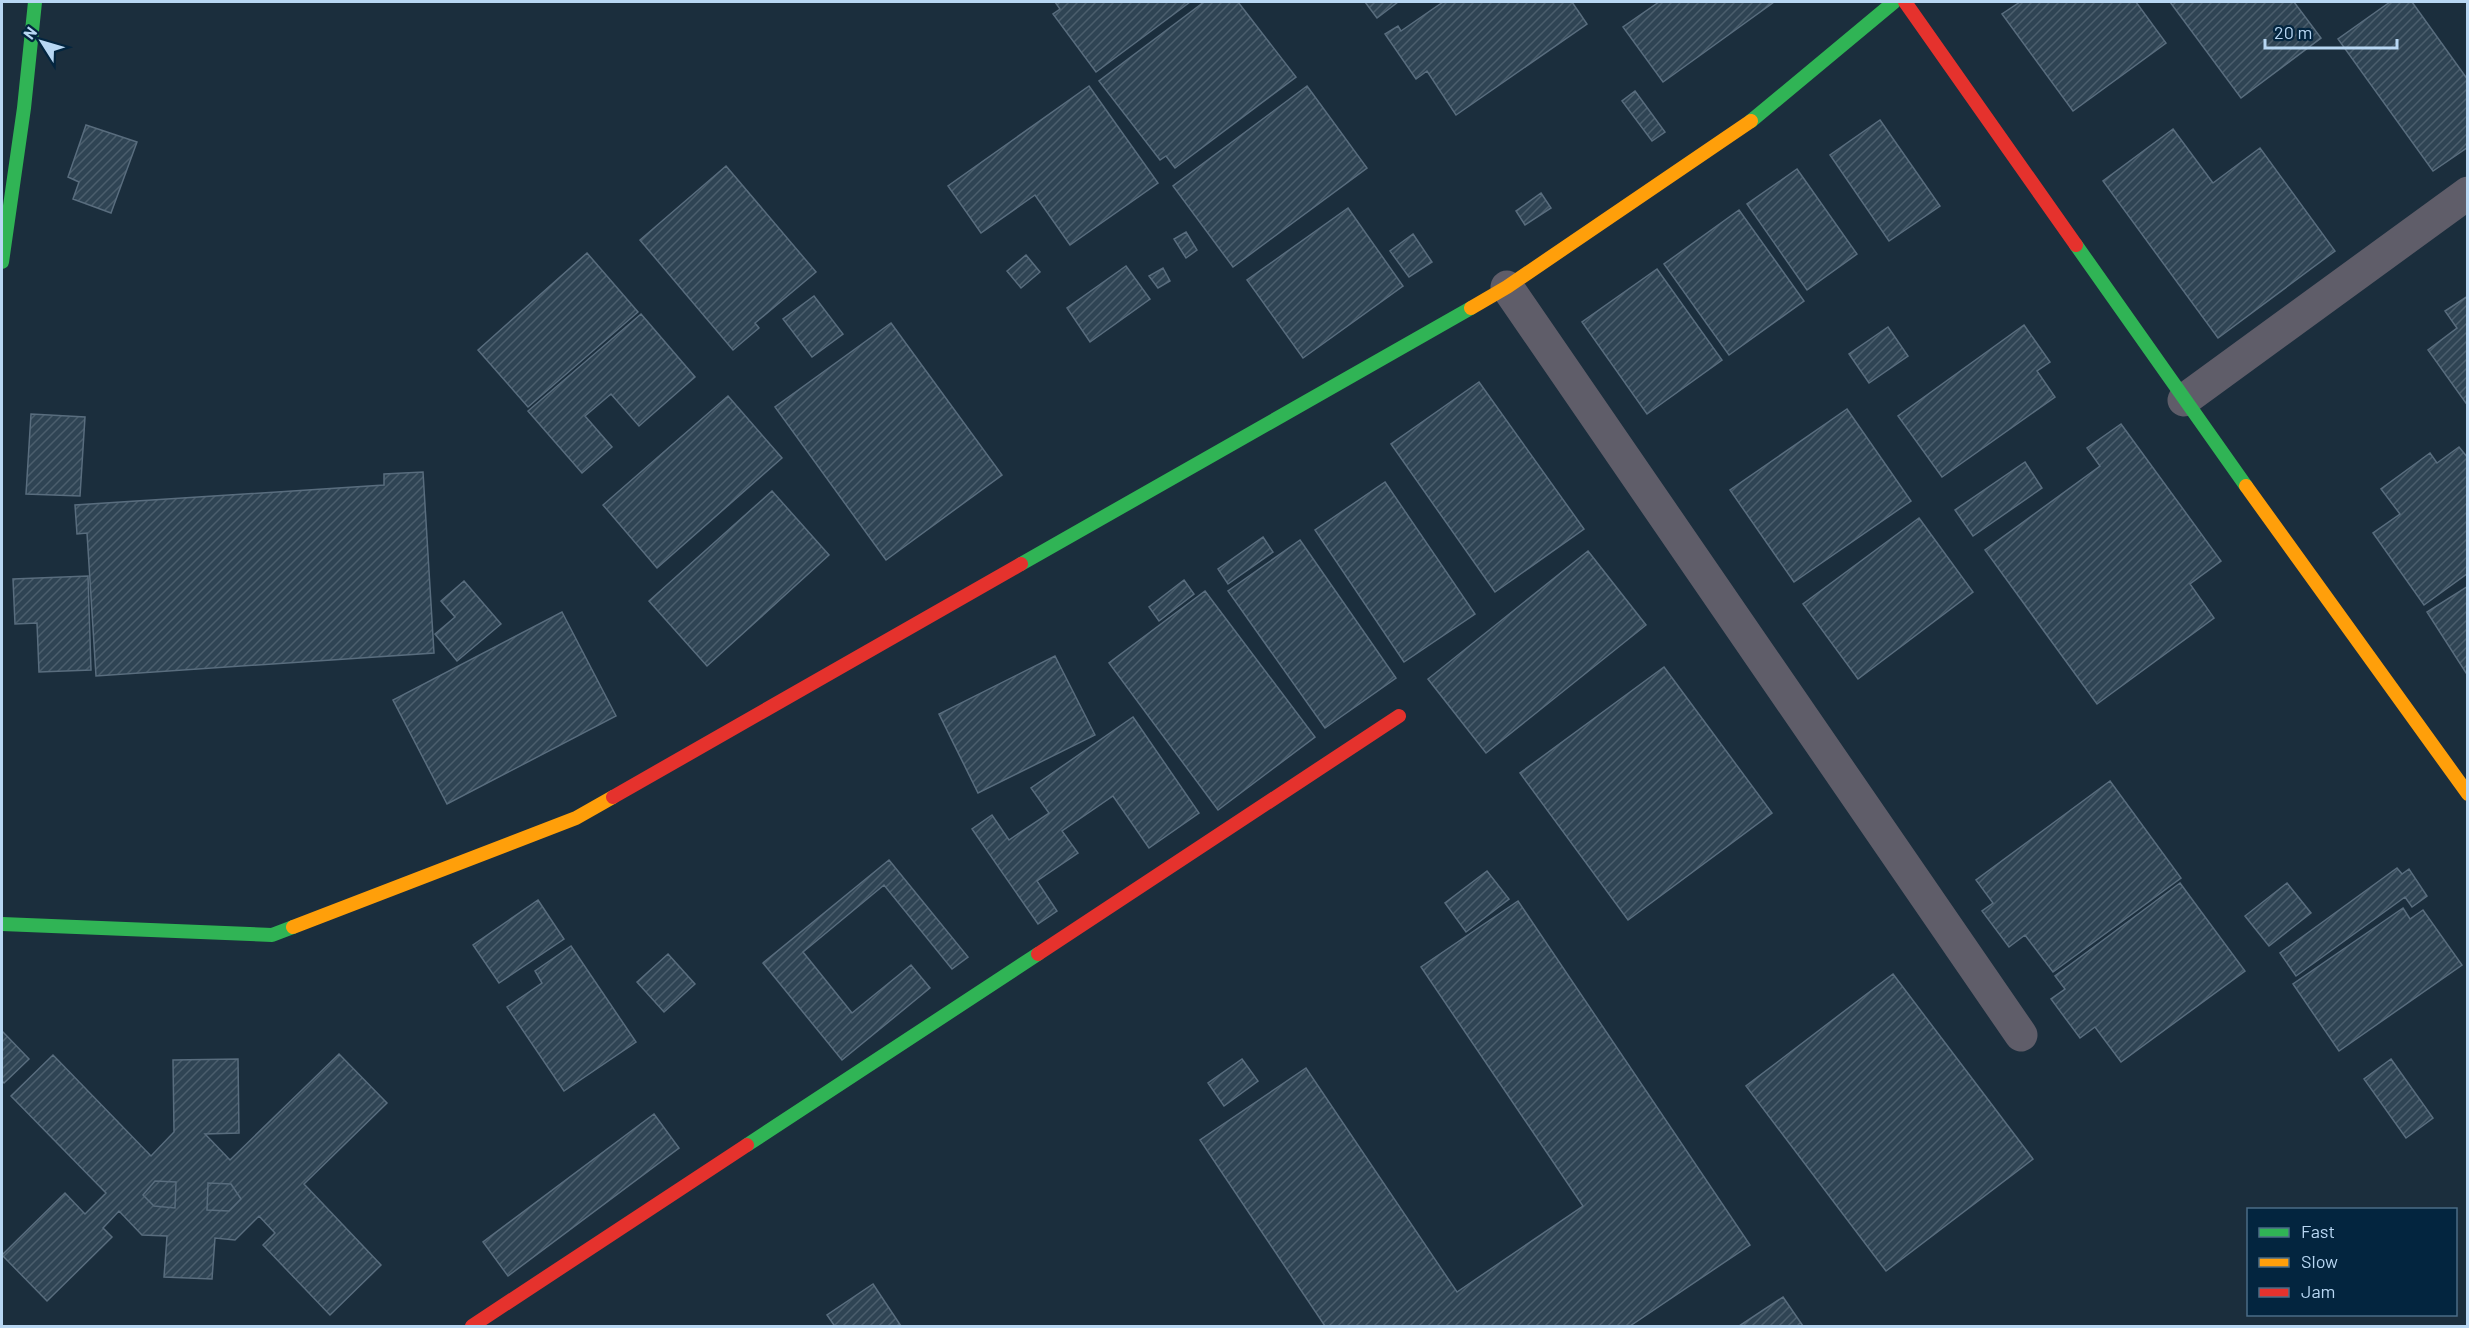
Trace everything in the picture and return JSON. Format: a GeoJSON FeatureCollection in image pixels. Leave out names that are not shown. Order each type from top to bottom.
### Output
{"type":"FeatureCollection","features":[{"type":"Feature","properties":{"kind":"street"},"geometry":{"type":"LineString","coordinates":[[2,262],[24,108],[35,2]]}},
{"type":"Feature","properties":{"kind":"street"},"geometry":{"type":"LineString","coordinates":[[2,924],[272,935],[576,818],[1507,287],[1755,118],[1894,2]]}},
{"type":"Feature","properties":{"kind":"street"},"geometry":{"type":"LineString","coordinates":[[1905,2],[2184,400],[2467,791]]}},
{"type":"Feature","properties":{"kind":"street"},"geometry":{"type":"LineString","coordinates":[[2184,400],[2468,193]]}},
{"type":"Feature","properties":{"kind":"street"},"geometry":{"type":"LineString","coordinates":[[1507,287],[2022,1035]]}},
{"type":"Feature","properties":{"kind":"street"},"geometry":{"type":"LineString","coordinates":[[472,1326],[1399,716]]}},
{"type":"Feature","properties":{"kind":"building"},"geometry":{"type":"Polygon","coordinates":[[[1055,2],[1190,2],[1096,72],[1053,14],[1060,9],[1055,2]]]}},
{"type":"Feature","properties":{"kind":"building"},"geometry":{"type":"Polygon","coordinates":[[[1204,2],[1238,2],[1296,77],[1175,168],[1166,156],[1160,160],[1099,81],[1204,2]]]}},
{"type":"Feature","properties":{"kind":"building"},"geometry":{"type":"Polygon","coordinates":[[[1365,2],[1398,2],[1377,18],[1365,2]]]}},
{"type":"Feature","properties":{"kind":"building"},"geometry":{"type":"Polygon","coordinates":[[[1443,2],[1572,2],[1587,24],[1456,115],[1427,71],[1416,79],[1385,34],[1398,26],[1401,31],[1443,2]]]}},
{"type":"Feature","properties":{"kind":"building"},"geometry":{"type":"Polygon","coordinates":[[[1659,2],[1774,2],[1663,82],[1623,27],[1659,2]]]}},
{"type":"Feature","properties":{"kind":"building"},"geometry":{"type":"Polygon","coordinates":[[[2020,2],[2136,2],[2166,43],[2073,111],[2002,14],[2020,2]]]}},
{"type":"Feature","properties":{"kind":"building"},"geometry":{"type":"Polygon","coordinates":[[[2170,2],[2294,2],[2321,38],[2241,98],[2170,2]]]}},
{"type":"Feature","properties":{"kind":"building"},"geometry":{"type":"Polygon","coordinates":[[[2390,2],[2412,2],[2468,80],[2468,147],[2433,171],[2338,39],[2390,2]]]}},
{"type":"Feature","properties":{"kind":"building"},"geometry":{"type":"Polygon","coordinates":[[[1089,86],[1158,183],[1070,245],[1035,195],[981,233],[948,186],[1089,86]]]}},
{"type":"Feature","properties":{"kind":"building"},"geometry":{"type":"Polygon","coordinates":[[[1307,86],[1367,168],[1233,267],[1173,186],[1307,86]]]}},
{"type":"Feature","properties":{"kind":"building"},"geometry":{"type":"Polygon","coordinates":[[[1635,91],[1665,132],[1652,141],[1622,101],[1635,91]]]}},
{"type":"Feature","properties":{"kind":"building"},"geometry":{"type":"Polygon","coordinates":[[[1880,120],[1940,206],[1889,241],[1830,155],[1880,120]]]}},
{"type":"Feature","properties":{"kind":"building"},"geometry":{"type":"Polygon","coordinates":[[[86,125],[137,142],[111,213],[73,199],[79,182],[68,177],[86,125]]]}},
{"type":"Feature","properties":{"kind":"building"},"geometry":{"type":"Polygon","coordinates":[[[2173,129],[2213,183],[2260,148],[2335,251],[2218,338],[2103,181],[2173,129]]]}},
{"type":"Feature","properties":{"kind":"building"},"geometry":{"type":"Polygon","coordinates":[[[726,166],[816,272],[755,323],[759,328],[733,350],[640,240],[726,166]]]}},
{"type":"Feature","properties":{"kind":"building"},"geometry":{"type":"Polygon","coordinates":[[[1797,169],[1857,254],[1807,290],[1747,204],[1797,169]]]}},
{"type":"Feature","properties":{"kind":"building"},"geometry":{"type":"Polygon","coordinates":[[[1541,193],[1551,208],[1525,225],[1516,211],[1541,193]]]}},
{"type":"Feature","properties":{"kind":"building"},"geometry":{"type":"Polygon","coordinates":[[[1348,208],[1403,286],[1303,358],[1247,280],[1348,208]]]}},
{"type":"Feature","properties":{"kind":"building"},"geometry":{"type":"Polygon","coordinates":[[[1739,210],[1804,301],[1729,355],[1664,264],[1739,210]]]}},
{"type":"Feature","properties":{"kind":"building"},"geometry":{"type":"Polygon","coordinates":[[[1186,232],[1197,250],[1186,258],[1174,239],[1186,232]]]}},
{"type":"Feature","properties":{"kind":"building"},"geometry":{"type":"Polygon","coordinates":[[[1413,234],[1432,262],[1409,277],[1390,251],[1413,234]]]}},
{"type":"Feature","properties":{"kind":"building"},"geometry":{"type":"Polygon","coordinates":[[[587,253],[638,312],[528,407],[478,350],[587,253]]]}},
{"type":"Feature","properties":{"kind":"building"},"geometry":{"type":"Polygon","coordinates":[[[1026,255],[1040,272],[1021,288],[1007,271],[1026,255]]]}},
{"type":"Feature","properties":{"kind":"building"},"geometry":{"type":"Polygon","coordinates":[[[1126,266],[1150,299],[1090,342],[1067,308],[1126,266]]]}},
{"type":"Feature","properties":{"kind":"building"},"geometry":{"type":"Polygon","coordinates":[[[1163,268],[1170,281],[1158,288],[1149,276],[1163,268]]]}},
{"type":"Feature","properties":{"kind":"building"},"geometry":{"type":"Polygon","coordinates":[[[1657,269],[1722,360],[1647,414],[1582,322],[1657,269]]]}},
{"type":"Feature","properties":{"kind":"building"},"geometry":{"type":"Polygon","coordinates":[[[814,296],[843,334],[812,357],[783,319],[814,296]]]}},
{"type":"Feature","properties":{"kind":"building"},"geometry":{"type":"Polygon","coordinates":[[[2468,296],[2468,406],[2428,350],[2457,328],[2445,311],[2468,296]]]}},
{"type":"Feature","properties":{"kind":"building"},"geometry":{"type":"Polygon","coordinates":[[[641,314],[695,377],[639,426],[611,394],[585,416],[612,447],[582,473],[528,411],[641,314]]]}},
{"type":"Feature","properties":{"kind":"building"},"geometry":{"type":"Polygon","coordinates":[[[891,323],[1002,475],[886,560],[775,407],[891,323]]]}},
{"type":"Feature","properties":{"kind":"building"},"geometry":{"type":"Polygon","coordinates":[[[2024,325],[2050,362],[2037,371],[2055,397],[1942,477],[1898,416],[2024,325]]]}},
{"type":"Feature","properties":{"kind":"building"},"geometry":{"type":"Polygon","coordinates":[[[1888,327],[1908,356],[1869,383],[1849,354],[1888,327]]]}},
{"type":"Feature","properties":{"kind":"building"},"geometry":{"type":"Polygon","coordinates":[[[1479,382],[1584,529],[1495,592],[1391,444],[1479,382]]]}},
{"type":"Feature","properties":{"kind":"building"},"geometry":{"type":"Polygon","coordinates":[[[728,396],[782,458],[657,568],[603,505],[728,396]]]}},
{"type":"Feature","properties":{"kind":"building"},"geometry":{"type":"Polygon","coordinates":[[[1847,409],[1911,501],[1794,582],[1730,490],[1847,409]]]}},
{"type":"Feature","properties":{"kind":"building"},"geometry":{"type":"Polygon","coordinates":[[[31,414],[85,417],[80,496],[26,494],[31,414]]]}},
{"type":"Feature","properties":{"kind":"building"},"geometry":{"type":"Polygon","coordinates":[[[2121,424],[2221,561],[2190,584],[2214,618],[2097,704],[1985,550],[2100,466],[2087,448],[2121,424]]]}},
{"type":"Feature","properties":{"kind":"building"},"geometry":{"type":"Polygon","coordinates":[[[2459,447],[2468,458],[2468,573],[2424,605],[2373,533],[2400,514],[2381,489],[2430,453],[2437,463],[2459,447]]]}},
{"type":"Feature","properties":{"kind":"building"},"geometry":{"type":"Polygon","coordinates":[[[2025,462],[2042,488],[1973,536],[1955,510],[2025,462]]]}},
{"type":"Feature","properties":{"kind":"building"},"geometry":{"type":"Polygon","coordinates":[[[423,472],[434,653],[96,676],[87,533],[77,534],[75,505],[384,485],[384,474],[423,472]]]}},
{"type":"Feature","properties":{"kind":"building"},"geometry":{"type":"Polygon","coordinates":[[[1385,482],[1475,614],[1404,662],[1315,530],[1385,482]]]}},
{"type":"Feature","properties":{"kind":"building"},"geometry":{"type":"Polygon","coordinates":[[[772,491],[829,555],[707,666],[649,601],[772,491]]]}},
{"type":"Feature","properties":{"kind":"building"},"geometry":{"type":"Polygon","coordinates":[[[1919,518],[1973,592],[1858,679],[1803,604],[1919,518]]]}},
{"type":"Feature","properties":{"kind":"building"},"geometry":{"type":"Polygon","coordinates":[[[1263,537],[1273,552],[1228,584],[1218,569],[1263,537]]]}},
{"type":"Feature","properties":{"kind":"building"},"geometry":{"type":"Polygon","coordinates":[[[1300,540],[1396,678],[1325,728],[1228,591],[1300,540]]]}},
{"type":"Feature","properties":{"kind":"building"},"geometry":{"type":"Polygon","coordinates":[[[1588,551],[1646,625],[1486,753],[1428,679],[1588,551]]]}},
{"type":"Feature","properties":{"kind":"building"},"geometry":{"type":"Polygon","coordinates":[[[88,576],[91,670],[39,672],[37,623],[15,624],[13,579],[88,576]]]}},
{"type":"Feature","properties":{"kind":"building"},"geometry":{"type":"Polygon","coordinates":[[[1184,580],[1194,594],[1159,621],[1149,607],[1184,580]]]}},
{"type":"Feature","properties":{"kind":"building"},"geometry":{"type":"Polygon","coordinates":[[[464,581],[501,624],[457,661],[435,634],[455,617],[441,601],[464,581]]]}},
{"type":"Feature","properties":{"kind":"building"},"geometry":{"type":"Polygon","coordinates":[[[2468,586],[2468,676],[2427,612],[2468,586]]]}},
{"type":"Feature","properties":{"kind":"building"},"geometry":{"type":"Polygon","coordinates":[[[1205,591],[1315,737],[1218,810],[1109,663],[1205,591]]]}},
{"type":"Feature","properties":{"kind":"building"},"geometry":{"type":"Polygon","coordinates":[[[562,612],[616,716],[447,804],[393,700],[562,612]]]}},
{"type":"Feature","properties":{"kind":"building"},"geometry":{"type":"Polygon","coordinates":[[[1055,656],[1095,735],[978,793],[939,714],[1055,656]]]}},
{"type":"Feature","properties":{"kind":"building"},"geometry":{"type":"Polygon","coordinates":[[[1664,667],[1772,813],[1628,920],[1520,773],[1664,667]]]}},
{"type":"Feature","properties":{"kind":"building"},"geometry":{"type":"Polygon","coordinates":[[[1133,717],[1199,813],[1149,848],[1113,796],[1062,831],[1078,853],[1037,881],[1057,911],[1038,924],[972,829],[992,815],[1009,840],[1049,813],[1031,788],[1133,717]]]}},
{"type":"Feature","properties":{"kind":"building"},"geometry":{"type":"Polygon","coordinates":[[[2110,781],[2181,878],[2053,972],[2025,935],[2009,947],[1982,911],[1993,903],[1976,880],[2110,781]]]}},
{"type":"Feature","properties":{"kind":"building"},"geometry":{"type":"Polygon","coordinates":[[[889,860],[968,957],[952,969],[884,885],[803,952],[852,1013],[911,965],[930,988],[842,1060],[763,963],[889,860]]]}},
{"type":"Feature","properties":{"kind":"building"},"geometry":{"type":"Polygon","coordinates":[[[2397,868],[2402,874],[2409,869],[2427,896],[2412,907],[2405,897],[2296,976],[2280,953],[2397,868]]]}},
{"type":"Feature","properties":{"kind":"building"},"geometry":{"type":"Polygon","coordinates":[[[1487,871],[1509,899],[1466,932],[1445,903],[1487,871]]]}},
{"type":"Feature","properties":{"kind":"building"},"geometry":{"type":"Polygon","coordinates":[[[2180,883],[2245,971],[2121,1062],[2095,1027],[2080,1038],[2051,999],[2065,989],[2055,976],[2180,883]]]}},
{"type":"Feature","properties":{"kind":"building"},"geometry":{"type":"Polygon","coordinates":[[[2287,883],[2311,913],[2269,946],[2245,916],[2287,883]]]}},
{"type":"Feature","properties":{"kind":"building"},"geometry":{"type":"Polygon","coordinates":[[[538,900],[564,939],[499,983],[473,945],[538,900]]]}},
{"type":"Feature","properties":{"kind":"building"},"geometry":{"type":"Polygon","coordinates":[[[1518,901],[1750,1245],[1630,1326],[1325,1326],[1200,1140],[1306,1068],[1457,1292],[1583,1206],[1421,967],[1518,901]]]}},
{"type":"Feature","properties":{"kind":"building"},"geometry":{"type":"Polygon","coordinates":[[[2403,908],[2410,919],[2423,910],[2462,965],[2339,1051],[2293,984],[2403,908]]]}},
{"type":"Feature","properties":{"kind":"building"},"geometry":{"type":"Polygon","coordinates":[[[571,946],[636,1042],[564,1091],[507,1007],[542,983],[535,971],[571,946]]]}},
{"type":"Feature","properties":{"kind":"building"},"geometry":{"type":"Polygon","coordinates":[[[668,954],[695,984],[664,1012],[637,982],[668,954]]]}},
{"type":"Feature","properties":{"kind":"building"},"geometry":{"type":"Polygon","coordinates":[[[1893,974],[2033,1159],[1886,1271],[1746,1086],[1893,974]]]}},
{"type":"Feature","properties":{"kind":"building"},"geometry":{"type":"Polygon","coordinates":[[[2,1031],[29,1059],[4,1083],[2,1081],[2,1031]]]}},
{"type":"Feature","properties":{"kind":"building"},"geometry":{"type":"Polygon","coordinates":[[[339,1054],[387,1103],[304,1184],[381,1265],[330,1315],[263,1245],[275,1233],[259,1216],[235,1240],[215,1238],[212,1279],[164,1277],[167,1236],[142,1235],[119,1211],[103,1228],[112,1237],[47,1301],[2,1255],[65,1193],[85,1214],[106,1193],[11,1096],[53,1055],[151,1156],[174,1132],[173,1060],[238,1059],[239,1133],[205,1134],[230,1160],[339,1054]],[[155,1181],[143,1195],[154,1206],[175,1208],[176,1182],[155,1181]],[[208,1183],[207,1210],[229,1211],[241,1199],[231,1184],[208,1183]]]}},
{"type":"Feature","properties":{"kind":"building"},"geometry":{"type":"Polygon","coordinates":[[[1242,1059],[1258,1081],[1224,1106],[1208,1083],[1242,1059]]]}},
{"type":"Feature","properties":{"kind":"building"},"geometry":{"type":"Polygon","coordinates":[[[2391,1059],[2433,1118],[2406,1138],[2364,1079],[2391,1059]]]}},
{"type":"Feature","properties":{"kind":"building"},"geometry":{"type":"Polygon","coordinates":[[[654,1114],[679,1148],[508,1276],[483,1242],[654,1114]]]}},
{"type":"Feature","properties":{"kind":"building"},"geometry":{"type":"Polygon","coordinates":[[[155,1181],[176,1182],[175,1208],[154,1206],[143,1195],[155,1181]]]}},
{"type":"Feature","properties":{"kind":"building"},"geometry":{"type":"Polygon","coordinates":[[[208,1183],[231,1184],[241,1199],[229,1211],[207,1210],[208,1183]]]}},
{"type":"Feature","properties":{"kind":"building"},"geometry":{"type":"Polygon","coordinates":[[[873,1284],[901,1326],[832,1326],[834,1325],[827,1315],[873,1284]]]}},
{"type":"Feature","properties":{"kind":"building"},"geometry":{"type":"Polygon","coordinates":[[[1783,1297],[1803,1326],[1739,1326],[1783,1297]]]}},
{"type":"Feature","properties":{"kind":"traffic: fast"},"geometry":{"type":"LineString","coordinates":[[2,262],[24,108],[35,2]]}},
{"type":"Feature","properties":{"kind":"traffic: fast"},"geometry":{"type":"LineString","coordinates":[[1751,121],[1894,2]]}},
{"type":"Feature","properties":{"kind":"traffic: fast"},"geometry":{"type":"LineString","coordinates":[[2076,245],[2246,486]]}},
{"type":"Feature","properties":{"kind":"traffic: fast"},"geometry":{"type":"LineString","coordinates":[[1021,564],[1471,308]]}},
{"type":"Feature","properties":{"kind":"traffic: fast"},"geometry":{"type":"LineString","coordinates":[[2,924],[272,935],[293,927]]}},
{"type":"Feature","properties":{"kind":"traffic: fast"},"geometry":{"type":"LineString","coordinates":[[747,1145],[1038,954]]}},
{"type":"Feature","properties":{"kind":"traffic: slow"},"geometry":{"type":"LineString","coordinates":[[1471,308],[1507,287],[1751,121]]}},
{"type":"Feature","properties":{"kind":"traffic: slow"},"geometry":{"type":"LineString","coordinates":[[2246,486],[2468,794]]}},
{"type":"Feature","properties":{"kind":"traffic: slow"},"geometry":{"type":"LineString","coordinates":[[293,927],[576,818],[613,797]]}},
{"type":"Feature","properties":{"kind":"traffic: jam"},"geometry":{"type":"LineString","coordinates":[[1905,2],[2076,245]]}},
{"type":"Feature","properties":{"kind":"traffic: jam"},"geometry":{"type":"LineString","coordinates":[[613,797],[1021,564]]}},
{"type":"Feature","properties":{"kind":"traffic: jam"},"geometry":{"type":"LineString","coordinates":[[1038,954],[1399,716]]}},
{"type":"Feature","properties":{"kind":"traffic: jam"},"geometry":{"type":"LineString","coordinates":[[472,1326],[747,1145]]}}]}
